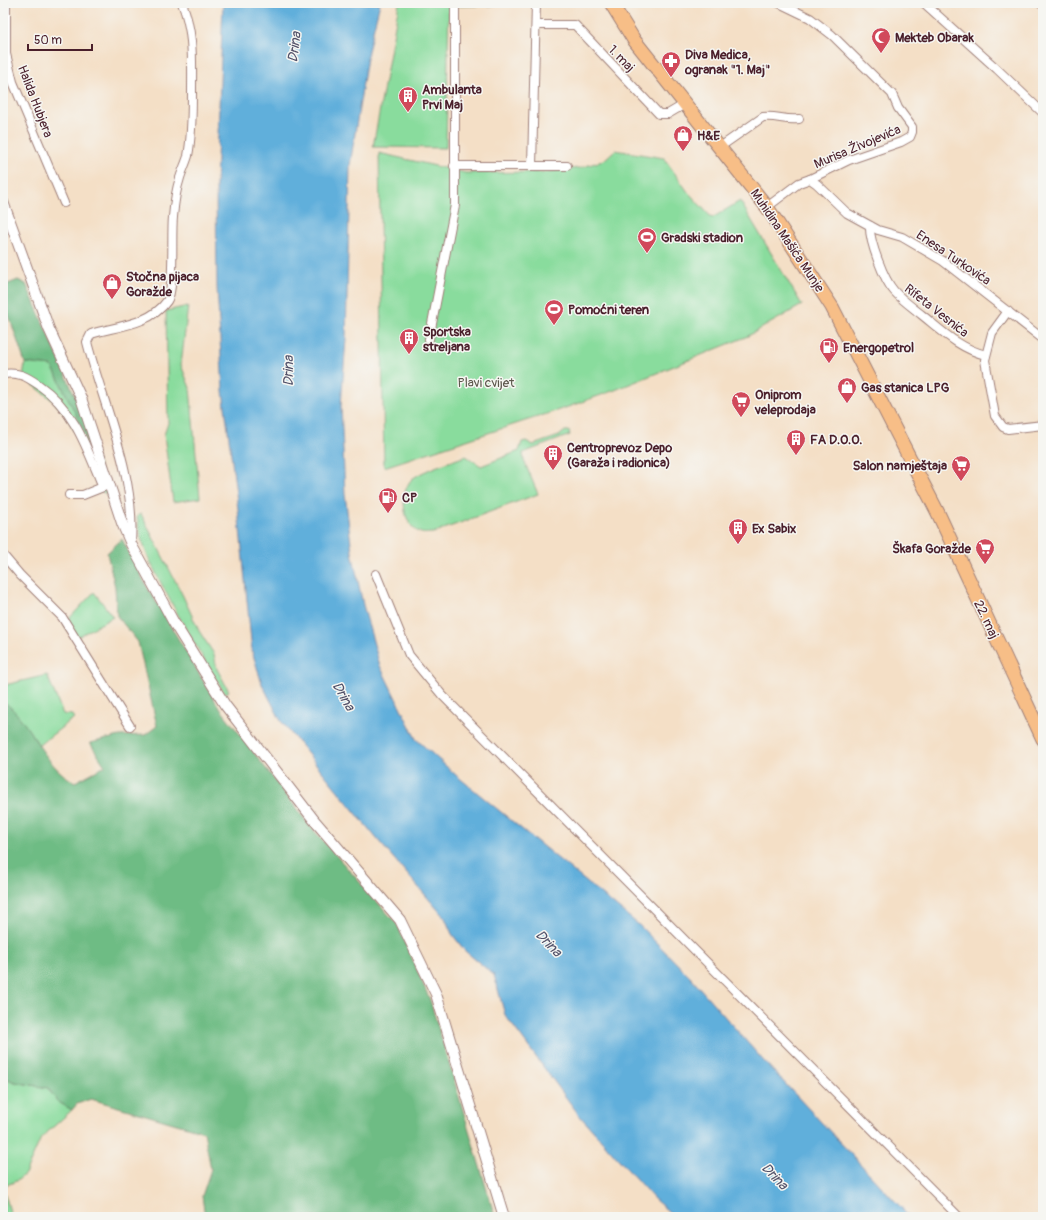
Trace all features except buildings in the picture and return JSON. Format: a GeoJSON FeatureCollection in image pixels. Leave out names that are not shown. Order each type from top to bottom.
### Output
{"type":"FeatureCollection","features":[{"type":"Feature","properties":{"kind":"main road","name":"Muhidina Mašića Munje"},"geometry":{"type":"LineString","coordinates":[[611,3],[634,40],[767,207],[832,307],[931,499]]}},
{"type":"Feature","properties":{"kind":"main road","name":"22. maj"},"geometry":{"type":"LineString","coordinates":[[931,499],[1043,739]]}},
{"type":"Feature","properties":{"kind":"street","name":"Halida Hubjera"},"geometry":{"type":"LineString","coordinates":[[6,3],[6,54],[13,82],[64,203]]}},
{"type":"Feature","properties":{"kind":"street"},"geometry":{"type":"LineString","coordinates":[[131,544],[131,502],[108,407],[87,342],[92,334],[148,319],[167,301],[172,288],[171,268],[173,217],[179,180],[188,156],[191,132],[193,51],[191,32],[182,3]]}},
{"type":"Feature","properties":{"kind":"street"},"geometry":{"type":"LineString","coordinates":[[428,338],[455,205],[455,3]]}},
{"type":"Feature","properties":{"kind":"street"},"geometry":{"type":"LineString","coordinates":[[532,166],[536,3]]}},
{"type":"Feature","properties":{"kind":"street","name":"Murisa Živojevića"},"geometry":{"type":"LineString","coordinates":[[779,3],[810,18],[832,35],[892,94],[898,108],[912,127],[910,137],[901,142],[850,160],[810,179]]}},
{"type":"Feature","properties":{"kind":"street"},"geometry":{"type":"LineString","coordinates":[[924,3],[1043,113]]}},
{"type":"Feature","properties":{"kind":"street","name":"1. maj"},"geometry":{"type":"LineString","coordinates":[[536,25],[575,25],[659,114],[668,114],[686,104]]}},
{"type":"Feature","properties":{"kind":"street"},"geometry":{"type":"LineString","coordinates":[[720,147],[763,117],[769,116],[788,121],[799,119]]}},
{"type":"Feature","properties":{"kind":"street"},"geometry":{"type":"LineString","coordinates":[[454,166],[567,166]]}},
{"type":"Feature","properties":{"kind":"street"},"geometry":{"type":"LineString","coordinates":[[767,207],[799,183],[810,179]]}},
{"type":"Feature","properties":{"kind":"street","name":"Enesa Turkovića"},"geometry":{"type":"LineString","coordinates":[[810,179],[841,208],[870,226],[902,237],[943,261],[1043,339]]}},
{"type":"Feature","properties":{"kind":"street"},"geometry":{"type":"LineString","coordinates":[[3,202],[49,328],[81,398],[106,486]]}},
{"type":"Feature","properties":{"kind":"street","name":"Rifeta Vesnića"},"geometry":{"type":"LineString","coordinates":[[870,226],[870,240],[893,290],[906,303],[959,344],[972,351],[986,355]]}},
{"type":"Feature","properties":{"kind":"street"},"geometry":{"type":"LineString","coordinates":[[1008,311],[992,333],[985,360],[994,416],[1003,427],[1021,429],[1043,425]]}},
{"type":"Feature","properties":{"kind":"street"},"geometry":{"type":"LineString","coordinates":[[3,374],[14,372],[23,374],[53,396],[68,413],[80,432],[106,486],[131,544],[174,623],[225,705],[314,820],[400,920],[436,994],[504,1217]]}},
{"type":"Feature","properties":{"kind":"street"},"geometry":{"type":"LineString","coordinates":[[69,495],[83,495],[106,486]]}},
{"type":"Feature","properties":{"kind":"street"},"geometry":{"type":"LineString","coordinates":[[3,555],[20,575],[62,617],[130,726]]}},
{"type":"Feature","properties":{"kind":"street"},"geometry":{"type":"LineString","coordinates":[[376,574],[409,655],[442,695],[959,1217]]}},
{"type":"Feature","properties":{"kind":"green space"},"geometry":{"type":"Polygon","coordinates":[[[399,3],[449,3],[446,148],[373,147],[399,3]]]}},
{"type":"Feature","properties":{"kind":"green space"},"geometry":{"type":"Polygon","coordinates":[[[458,3],[527,3],[527,5],[458,6],[458,3]]]}},
{"type":"Feature","properties":{"kind":"green space","name":"Plavi cvijet"},"geometry":{"type":"Polygon","coordinates":[[[615,150],[664,158],[688,192],[712,218],[740,201],[802,305],[748,336],[615,390],[565,408],[384,467],[379,153],[466,173],[547,172],[580,168],[604,160],[615,150]]]}},
{"type":"Feature","properties":{"kind":"green space"},"geometry":{"type":"Polygon","coordinates":[[[18,280],[26,284],[82,412],[94,451],[52,366],[25,363],[6,307],[3,306],[3,286],[18,280]]]}},
{"type":"Feature","properties":{"kind":"green space"},"geometry":{"type":"Polygon","coordinates":[[[188,306],[181,365],[190,388],[200,498],[173,502],[164,435],[168,423],[166,311],[188,306]]]}},
{"type":"Feature","properties":{"kind":"green space"},"geometry":{"type":"Polygon","coordinates":[[[25,363],[52,366],[94,451],[108,494],[102,492],[81,443],[61,410],[52,400],[23,377],[25,363]]]}},
{"type":"Feature","properties":{"kind":"green space"},"geometry":{"type":"Polygon","coordinates":[[[565,431],[569,431],[570,435],[523,453],[524,461],[538,494],[433,533],[421,533],[415,529],[406,516],[404,508],[405,492],[412,479],[423,472],[466,456],[481,466],[519,451],[522,442],[526,441],[533,445],[559,436],[565,431]]]}},
{"type":"Feature","properties":{"kind":"green space"},"geometry":{"type":"Polygon","coordinates":[[[141,514],[183,596],[199,631],[214,654],[217,669],[229,691],[225,694],[177,613],[149,560],[138,525],[137,516],[141,514]]]}},
{"type":"Feature","properties":{"kind":"green space"},"geometry":{"type":"Polygon","coordinates":[[[122,539],[146,585],[219,707],[309,825],[397,924],[430,1000],[495,1217],[205,1217],[202,1196],[211,1169],[204,1132],[91,1099],[77,1104],[72,1110],[57,1101],[48,1088],[15,1082],[3,1077],[3,701],[22,720],[54,766],[75,782],[105,766],[90,743],[120,736],[145,735],[157,726],[138,642],[117,616],[115,587],[107,553],[122,539]]]}},
{"type":"Feature","properties":{"kind":"green space"},"geometry":{"type":"Polygon","coordinates":[[[94,592],[113,617],[74,639],[64,624],[94,592]]]}},
{"type":"Feature","properties":{"kind":"green space"},"geometry":{"type":"Polygon","coordinates":[[[47,675],[63,714],[72,715],[74,718],[39,745],[20,718],[3,701],[3,681],[5,685],[47,675]]]}},
{"type":"Feature","properties":{"kind":"green space"},"geometry":{"type":"Polygon","coordinates":[[[3,1077],[15,1082],[48,1088],[57,1101],[72,1110],[41,1138],[25,1174],[18,1180],[3,1187],[3,1077]]]}},
{"type":"Feature","properties":{"kind":"green space"},"geometry":{"type":"Polygon","coordinates":[[[3,1187],[11,1215],[8,1217],[3,1217],[3,1187]]]}},
{"type":"Feature","properties":{"kind":"water","name":"Drina"},"geometry":{"type":"Polygon","coordinates":[[[223,3],[380,3],[368,51],[350,165],[346,339],[341,406],[345,494],[352,552],[363,605],[380,666],[416,739],[457,776],[639,925],[690,977],[762,1059],[910,1217],[675,1217],[654,1199],[579,1115],[505,1015],[494,975],[465,951],[452,934],[445,918],[377,839],[281,721],[262,684],[252,651],[238,509],[223,391],[217,287],[216,186],[223,3]]]}},
{"type":"Feature","properties":{"kind":"place","name":"Mekteb Obarak"},"geometry":{"type":"Point","coordinates":[881,54]}},
{"type":"Feature","properties":{"kind":"place","name":"Diva Medica, ogranak \"1. Maj\""},"geometry":{"type":"Point","coordinates":[671,78]}},
{"type":"Feature","properties":{"kind":"place","name":"Ambulanta Prvi Maj"},"geometry":{"type":"Point","coordinates":[408,113]}},
{"type":"Feature","properties":{"kind":"place","name":"H&E"},"geometry":{"type":"Point","coordinates":[683,152]}},
{"type":"Feature","properties":{"kind":"place","name":"Gradski stadion"},"geometry":{"type":"Point","coordinates":[647,254]}},
{"type":"Feature","properties":{"kind":"place","name":"Stočna pijaca Goražde"},"geometry":{"type":"Point","coordinates":[112,300]}},
{"type":"Feature","properties":{"kind":"place","name":"Pomoćni teren"},"geometry":{"type":"Point","coordinates":[554,326]}},
{"type":"Feature","properties":{"kind":"place","name":"Sportska streljana"},"geometry":{"type":"Point","coordinates":[409,355]}},
{"type":"Feature","properties":{"kind":"place","name":"Energopetrol"},"geometry":{"type":"Point","coordinates":[829,364]}},
{"type":"Feature","properties":{"kind":"place","name":"Gas stanica LPG"},"geometry":{"type":"Point","coordinates":[847,404]}},
{"type":"Feature","properties":{"kind":"place","name":"Oniprom veleprodaja"},"geometry":{"type":"Point","coordinates":[741,418]}},
{"type":"Feature","properties":{"kind":"place","name":"FA D.O.O."},"geometry":{"type":"Point","coordinates":[796,456]}},
{"type":"Feature","properties":{"kind":"place","name":"Centroprevoz Depo (Garaža i radionica)"},"geometry":{"type":"Point","coordinates":[553,471]}},
{"type":"Feature","properties":{"kind":"place","name":"Salon namještaja"},"geometry":{"type":"Point","coordinates":[961,482]}},
{"type":"Feature","properties":{"kind":"place","name":"CP"},"geometry":{"type":"Point","coordinates":[388,514]}},
{"type":"Feature","properties":{"kind":"place","name":"Ex Sabix"},"geometry":{"type":"Point","coordinates":[738,545]}},
{"type":"Feature","properties":{"kind":"place","name":"Škafa Goražde"},"geometry":{"type":"Point","coordinates":[985,565]}}]}
